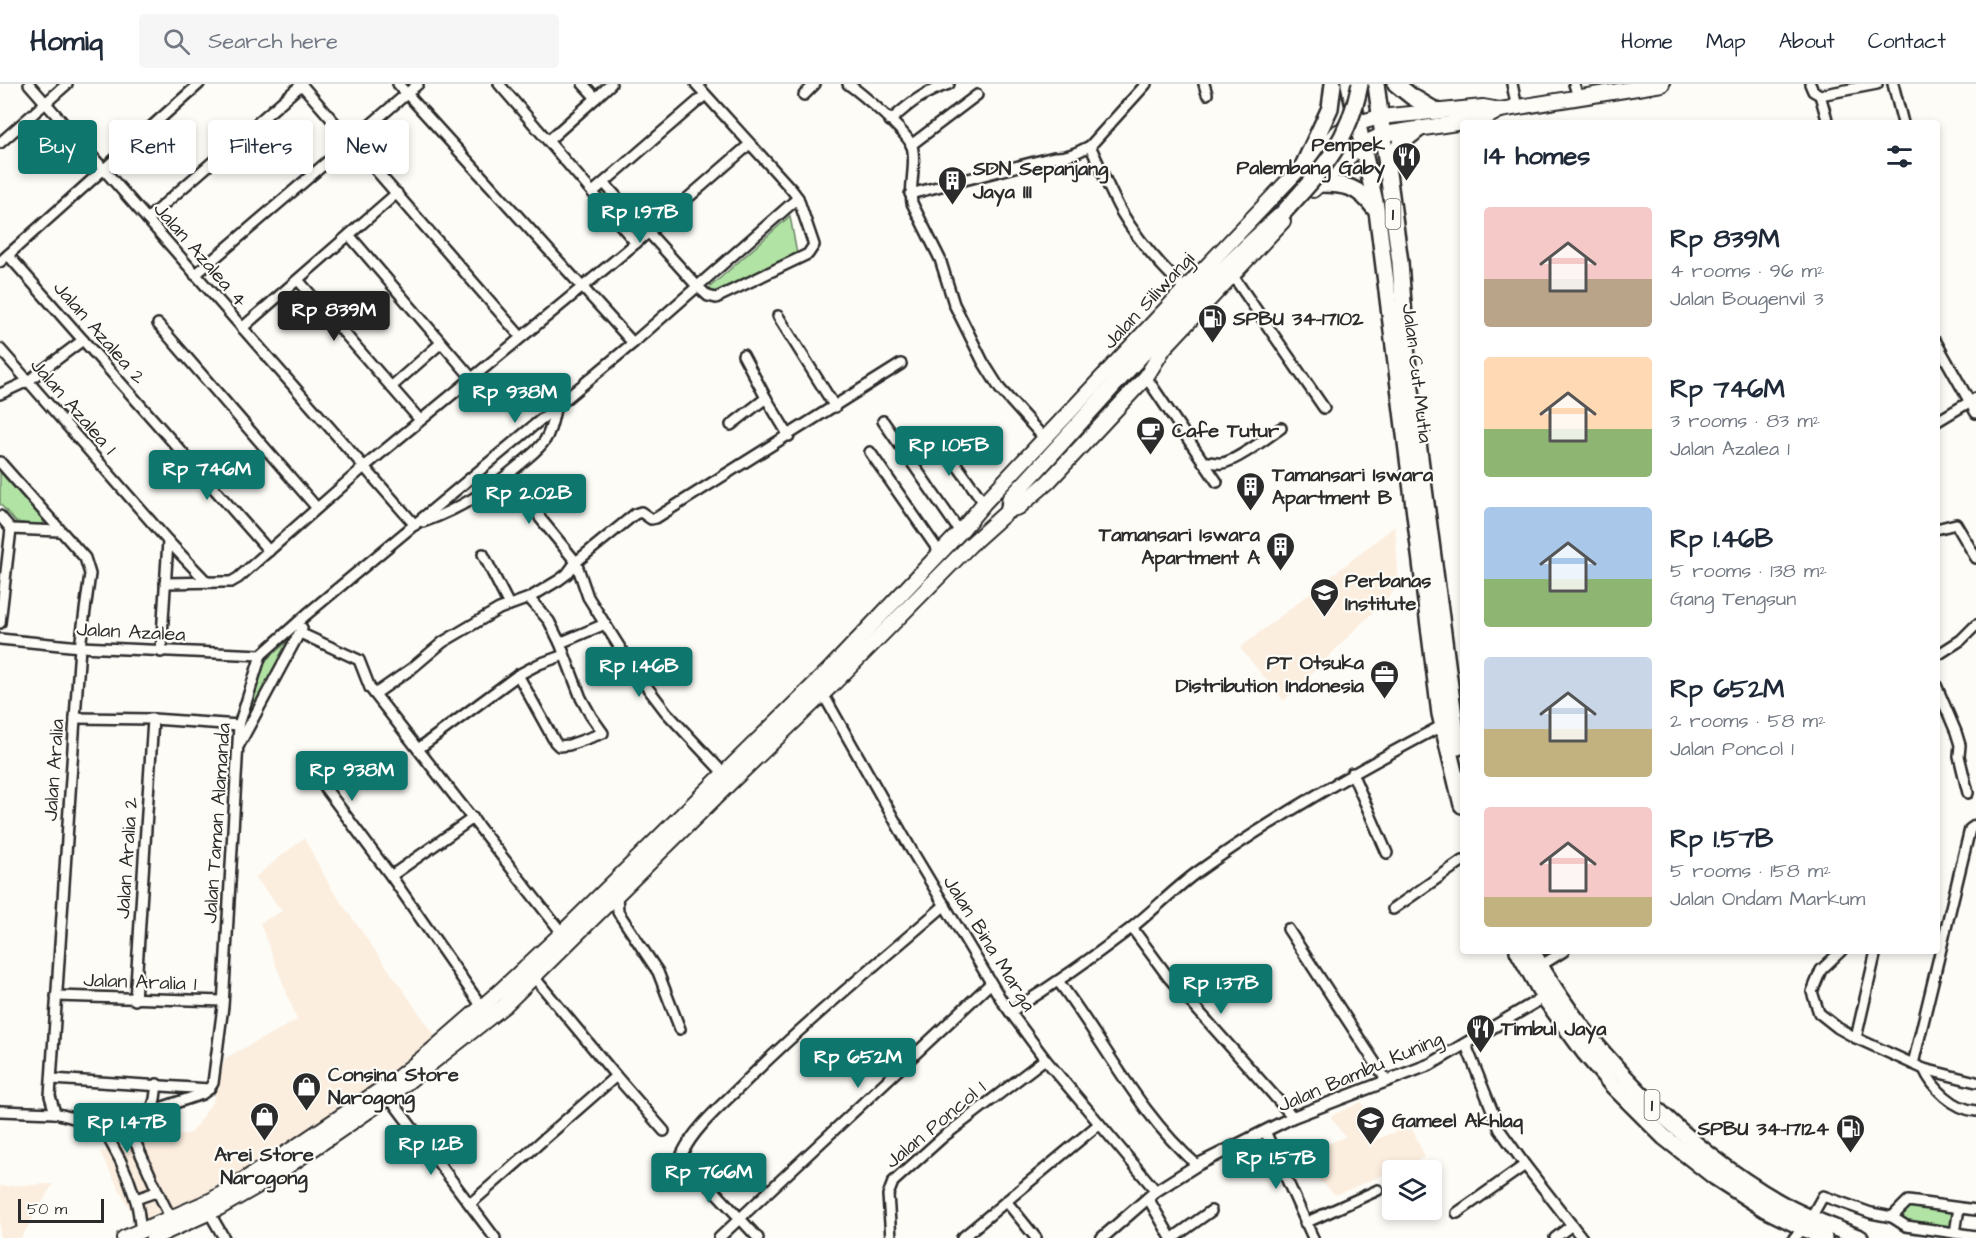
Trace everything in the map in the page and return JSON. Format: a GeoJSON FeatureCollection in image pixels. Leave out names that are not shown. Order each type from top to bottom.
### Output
{"type":"FeatureCollection","features":[{"type":"Feature","properties":{"kind":"highway"},"geometry":{"type":"LineString","coordinates":[[1301,167],[1330,108],[1333,84]]}},
{"type":"Feature","properties":{"kind":"highway","name":"1"},"geometry":{"type":"LineString","coordinates":[[1349,84],[1358,123]]}},
{"type":"Feature","properties":{"kind":"highway"},"geometry":{"type":"LineString","coordinates":[[1009,510],[1010,500],[1080,426],[1166,328],[1320,173],[1351,121],[1360,84]]}},
{"type":"Feature","properties":{"kind":"highway","name":"1"},"geometry":{"type":"LineString","coordinates":[[1376,84],[1380,117]]}},
{"type":"Feature","properties":{"kind":"highway"},"geometry":{"type":"LineString","coordinates":[[1396,84],[1436,111]]}},
{"type":"Feature","properties":{"kind":"highway","name":"Jalan Cut Mutia"},"geometry":{"type":"LineString","coordinates":[[1380,117],[1400,262],[1407,359],[1460,758]]}},
{"type":"Feature","properties":{"kind":"highway","name":"Jalan Cut Mutia"},"geometry":{"type":"LineString","coordinates":[[1358,123],[1377,211],[1443,725],[1460,797]]}},
{"type":"Feature","properties":{"kind":"highway"},"geometry":{"type":"LineString","coordinates":[[1387,166],[1401,143],[1420,129]]}},
{"type":"Feature","properties":{"kind":"highway"},"geometry":{"type":"LineString","coordinates":[[1316,187],[1352,187],[1365,196],[1377,211]]}},
{"type":"Feature","properties":{"kind":"highway","name":"1"},"geometry":{"type":"LineString","coordinates":[[1520,954],[1544,997],[1585,1053],[1612,1085],[1664,1137],[1707,1171],[1765,1209],[1824,1238]]}},
{"type":"Feature","properties":{"kind":"highway","name":"1"},"geometry":{"type":"LineString","coordinates":[[1534,954],[1560,997],[1604,1054],[1644,1098],[1667,1119],[1720,1164],[1764,1194],[1803,1228],[1860,1238]]}},
{"type":"Feature","properties":{"kind":"main road"},"geometry":{"type":"LineString","coordinates":[[1478,120],[1500,110],[1517,108],[1576,90],[1662,84]]}},
{"type":"Feature","properties":{"kind":"main road","name":"Jalan Siliwangi"},"geometry":{"type":"LineString","coordinates":[[818,689],[1044,438],[1301,167],[1338,132],[1380,117],[1483,107],[1500,110]]}},
{"type":"Feature","properties":{"kind":"main road"},"geometry":{"type":"LineString","coordinates":[[171,1229],[386,1087],[482,1007],[727,778],[969,545],[1009,510],[1019,507],[1048,482],[1146,377],[1164,348],[1316,187],[1363,144],[1384,134],[1460,123]]}},
{"type":"Feature","properties":{"kind":"main road"},"geometry":{"type":"LineString","coordinates":[[1301,167],[1314,180],[1316,187]]}},
{"type":"Feature","properties":{"kind":"main road"},"geometry":{"type":"LineString","coordinates":[[124,1238],[146,1236],[171,1229],[209,1212],[266,1181],[389,1097],[504,1006],[617,895],[727,778]]}},
{"type":"Feature","properties":{"kind":"street","name":"Jalan Azalea 4"},"geometry":{"type":"LineString","coordinates":[[29,84],[415,525]]}},
{"type":"Feature","properties":{"kind":"street"},"geometry":{"type":"LineString","coordinates":[[0,143],[67,84]]}},
{"type":"Feature","properties":{"kind":"street"},"geometry":{"type":"LineString","coordinates":[[0,262],[199,84]]}},
{"type":"Feature","properties":{"kind":"street"},"geometry":{"type":"LineString","coordinates":[[147,219],[301,84],[332,120]]}},
{"type":"Feature","properties":{"kind":"street"},"geometry":{"type":"LineString","coordinates":[[398,84],[633,343]]}},
{"type":"Feature","properties":{"kind":"street"},"geometry":{"type":"LineString","coordinates":[[377,120],[418,84]]}},
{"type":"Feature","properties":{"kind":"street"},"geometry":{"type":"LineString","coordinates":[[500,84],[636,243]]}},
{"type":"Feature","properties":{"kind":"street"},"geometry":{"type":"LineString","coordinates":[[583,84],[596,98]]}},
{"type":"Feature","properties":{"kind":"street"},"geometry":{"type":"LineString","coordinates":[[549,140],[611,84]]}},
{"type":"Feature","properties":{"kind":"street"},"geometry":{"type":"LineString","coordinates":[[604,183],[708,296],[716,298],[812,250],[814,245],[798,198],[696,84]]}},
{"type":"Feature","properties":{"kind":"street"},"geometry":{"type":"LineString","coordinates":[[804,94],[815,84]]}},
{"type":"Feature","properties":{"kind":"street"},"geometry":{"type":"LineString","coordinates":[[848,84],[890,120],[911,145],[913,163],[910,194],[916,213],[940,260],[954,304],[977,351],[1000,389],[1044,438]]}},
{"type":"Feature","properties":{"kind":"street"},"geometry":{"type":"LineString","coordinates":[[890,120],[926,93],[950,84]]}},
{"type":"Feature","properties":{"kind":"street"},"geometry":{"type":"LineString","coordinates":[[910,194],[1054,157],[1063,158],[1090,146],[1146,84]]}},
{"type":"Feature","properties":{"kind":"street"},"geometry":{"type":"LineString","coordinates":[[1204,84],[1207,94]]}},
{"type":"Feature","properties":{"kind":"street"},"geometry":{"type":"LineString","coordinates":[[1512,84],[1517,108]]}},
{"type":"Feature","properties":{"kind":"street"},"geometry":{"type":"LineString","coordinates":[[1810,84],[1820,95],[1826,120]]}},
{"type":"Feature","properties":{"kind":"street"},"geometry":{"type":"LineString","coordinates":[[1820,95],[1877,84]]}},
{"type":"Feature","properties":{"kind":"street"},"geometry":{"type":"LineString","coordinates":[[1893,84],[1902,120]]}},
{"type":"Feature","properties":{"kind":"street"},"geometry":{"type":"LineString","coordinates":[[593,192],[705,95]]}},
{"type":"Feature","properties":{"kind":"street"},"geometry":{"type":"LineString","coordinates":[[911,145],[977,95]]}},
{"type":"Feature","properties":{"kind":"street"},"geometry":{"type":"LineString","coordinates":[[165,582],[231,582],[238,578],[363,467],[636,243],[647,231],[750,144]]}},
{"type":"Feature","properties":{"kind":"street"},"geometry":{"type":"LineString","coordinates":[[1090,146],[1123,214],[1161,266],[1185,289]]}},
{"type":"Feature","properties":{"kind":"street"},"geometry":{"type":"LineString","coordinates":[[195,274],[325,164]]}},
{"type":"Feature","properties":{"kind":"street"},"geometry":{"type":"LineString","coordinates":[[380,174],[521,337]]}},
{"type":"Feature","properties":{"kind":"street"},"geometry":{"type":"LineString","coordinates":[[242,328],[397,193]]}},
{"type":"Feature","properties":{"kind":"street"},"geometry":{"type":"LineString","coordinates":[[261,655],[307,614],[633,343],[798,198]]}},
{"type":"Feature","properties":{"kind":"street"},"geometry":{"type":"LineString","coordinates":[[349,235],[471,377]]}},
{"type":"Feature","properties":{"kind":"street","name":"Jalan Azalea 2"},"geometry":{"type":"LineString","coordinates":[[8,255],[269,551]]}},
{"type":"Feature","properties":{"kind":"street"},"geometry":{"type":"LineString","coordinates":[[1233,276],[1323,408]]}},
{"type":"Feature","properties":{"kind":"street"},"geometry":{"type":"LineString","coordinates":[[298,280],[420,420]]}},
{"type":"Feature","properties":{"kind":"street"},"geometry":{"type":"LineString","coordinates":[[778,316],[835,407]]}},
{"type":"Feature","properties":{"kind":"street"},"geometry":{"type":"LineString","coordinates":[[158,324],[317,508]]}},
{"type":"Feature","properties":{"kind":"street"},"geometry":{"type":"LineString","coordinates":[[0,394],[28,381],[83,340]]}},
{"type":"Feature","properties":{"kind":"street"},"geometry":{"type":"LineString","coordinates":[[391,387],[441,344]]}},
{"type":"Feature","properties":{"kind":"street"},"geometry":{"type":"LineString","coordinates":[[1940,348],[1973,400],[1976,413]]}},
{"type":"Feature","properties":{"kind":"street","name":"Jalan Azalea 1"},"geometry":{"type":"LineString","coordinates":[[0,349],[168,541],[207,582]]}},
{"type":"Feature","properties":{"kind":"street"},"geometry":{"type":"LineString","coordinates":[[743,355],[789,436]]}},
{"type":"Feature","properties":{"kind":"street"},"geometry":{"type":"LineString","coordinates":[[375,694],[411,669],[443,642],[559,580],[576,562],[635,514],[641,513],[651,519],[656,518],[901,364]]}},
{"type":"Feature","properties":{"kind":"street"},"geometry":{"type":"LineString","coordinates":[[1146,377],[1217,482]]}},
{"type":"Feature","properties":{"kind":"street"},"geometry":{"type":"LineString","coordinates":[[731,425],[766,398]]}},
{"type":"Feature","properties":{"kind":"street"},"geometry":{"type":"LineString","coordinates":[[1940,420],[1973,400]]}},
{"type":"Feature","properties":{"kind":"street"},"geometry":{"type":"LineString","coordinates":[[415,525],[442,515],[494,487],[545,440],[555,409]]}},
{"type":"Feature","properties":{"kind":"street"},"geometry":{"type":"LineString","coordinates":[[883,421],[960,532]]}},
{"type":"Feature","properties":{"kind":"street"},"geometry":{"type":"LineString","coordinates":[[1203,462],[1221,463],[1232,460],[1281,428]]}},
{"type":"Feature","properties":{"kind":"street"},"geometry":{"type":"LineString","coordinates":[[936,436],[984,503]]}},
{"type":"Feature","properties":{"kind":"street"},"geometry":{"type":"LineString","coordinates":[[870,452],[940,553]]}},
{"type":"Feature","properties":{"kind":"street","name":"Jalan Aralia"},"geometry":{"type":"LineString","coordinates":[[0,462],[85,558],[90,574],[80,647],[56,996],[50,1096],[55,1113]]}},
{"type":"Feature","properties":{"kind":"street"},"geometry":{"type":"LineString","coordinates":[[551,479],[542,495],[538,514],[576,562],[588,597],[634,670],[666,712],[727,778]]}},
{"type":"Feature","properties":{"kind":"street"},"geometry":{"type":"LineString","coordinates":[[0,516],[11,529],[0,623]]}},
{"type":"Feature","properties":{"kind":"street"},"geometry":{"type":"LineString","coordinates":[[1940,528],[1956,524],[1976,558]]}},
{"type":"Feature","properties":{"kind":"street"},"geometry":{"type":"LineString","coordinates":[[11,529],[59,531]]}},
{"type":"Feature","properties":{"kind":"street"},"geometry":{"type":"LineString","coordinates":[[161,652],[168,541]]}},
{"type":"Feature","properties":{"kind":"street"},"geometry":{"type":"LineString","coordinates":[[483,554],[509,605]]}},
{"type":"Feature","properties":{"kind":"street"},"geometry":{"type":"LineString","coordinates":[[518,675],[559,746],[603,734],[581,698],[549,621],[529,597]]}},
{"type":"Feature","properties":{"kind":"street"},"geometry":{"type":"LineString","coordinates":[[236,750],[300,633],[307,614]]}},
{"type":"Feature","properties":{"kind":"street"},"geometry":{"type":"LineString","coordinates":[[560,643],[605,624]]}},
{"type":"Feature","properties":{"kind":"street"},"geometry":{"type":"LineString","coordinates":[[1940,653],[1961,640],[1976,625]]}},
{"type":"Feature","properties":{"kind":"street"},"geometry":{"type":"LineString","coordinates":[[300,633],[358,660],[375,694],[562,933]]}},
{"type":"Feature","properties":{"kind":"street","name":"Jalan Azalea"},"geometry":{"type":"LineString","coordinates":[[0,639],[161,652],[261,655]]}},
{"type":"Feature","properties":{"kind":"street","name":"Jalan Taman Alamanda"},"geometry":{"type":"LineString","coordinates":[[209,1089],[214,1076],[223,1001],[238,725],[261,655]]}},
{"type":"Feature","properties":{"kind":"street"},"geometry":{"type":"LineString","coordinates":[[418,749],[518,675],[564,655]]}},
{"type":"Feature","properties":{"kind":"street","name":"Jalan Bina Marga"},"geometry":{"type":"LineString","coordinates":[[818,689],[991,983],[1045,1059],[1152,1195],[1172,1238]]}},
{"type":"Feature","properties":{"kind":"street"},"geometry":{"type":"LineString","coordinates":[[1940,694],[1960,745],[1959,756],[1968,793]]}},
{"type":"Feature","properties":{"kind":"street"},"geometry":{"type":"LineString","coordinates":[[75,718],[153,719],[238,725]]}},
{"type":"Feature","properties":{"kind":"street","name":"Jalan Aralia 2"},"geometry":{"type":"LineString","coordinates":[[135,1000],[153,719]]}},
{"type":"Feature","properties":{"kind":"street"},"geometry":{"type":"LineString","coordinates":[[1010,1012],[1132,928],[1174,890],[1210,863],[1352,773],[1443,725]]}},
{"type":"Feature","properties":{"kind":"street"},"geometry":{"type":"LineString","coordinates":[[311,769],[391,876],[482,1007]]}},
{"type":"Feature","properties":{"kind":"street"},"geometry":{"type":"LineString","coordinates":[[1352,773],[1387,853]]}},
{"type":"Feature","properties":{"kind":"street"},"geometry":{"type":"LineString","coordinates":[[391,876],[473,818]]}},
{"type":"Feature","properties":{"kind":"street"},"geometry":{"type":"LineString","coordinates":[[1940,953],[1970,829],[1976,825]]}},
{"type":"Feature","properties":{"kind":"street"},"geometry":{"type":"LineString","coordinates":[[1393,909],[1460,862]]}},
{"type":"Feature","properties":{"kind":"street"},"geometry":{"type":"LineString","coordinates":[[617,895],[618,912],[658,972],[680,1029]]}},
{"type":"Feature","properties":{"kind":"street"},"geometry":{"type":"LineString","coordinates":[[758,1238],[685,1159],[682,1154],[686,1146],[710,1117],[771,1057],[945,905]]}},
{"type":"Feature","properties":{"kind":"street"},"geometry":{"type":"LineString","coordinates":[[1132,928],[1169,978],[1293,1117]]}},
{"type":"Feature","properties":{"kind":"street"},"geometry":{"type":"LineString","coordinates":[[1288,929],[1387,1081]]}},
{"type":"Feature","properties":{"kind":"street"},"geometry":{"type":"LineString","coordinates":[[1540,966],[1559,954]]}},
{"type":"Feature","properties":{"kind":"street"},"geometry":{"type":"LineString","coordinates":[[1838,954],[1821,970],[1812,992],[1819,1013],[1856,1038],[1924,1069],[1976,1082]]}},
{"type":"Feature","properties":{"kind":"street"},"geometry":{"type":"LineString","coordinates":[[1856,1038],[1875,954]]}},
{"type":"Feature","properties":{"kind":"street"},"geometry":{"type":"LineString","coordinates":[[1913,1064],[1940,954]]}},
{"type":"Feature","properties":{"kind":"street"},"geometry":{"type":"LineString","coordinates":[[534,977],[664,1131]]}},
{"type":"Feature","properties":{"kind":"street"},"geometry":{"type":"LineString","coordinates":[[1058,981],[1143,1106],[1182,1152],[1197,1165]]}},
{"type":"Feature","properties":{"kind":"street"},"geometry":{"type":"LineString","coordinates":[[719,1238],[991,983]]}},
{"type":"Feature","properties":{"kind":"street","name":"Jalan Aralia 1"},"geometry":{"type":"LineString","coordinates":[[56,996],[223,1001]]}},
{"type":"Feature","properties":{"kind":"street","name":"Jalan Bambu Kuning"},"geometry":{"type":"LineString","coordinates":[[1102,1238],[1152,1195],[1197,1165],[1293,1117],[1431,1064],[1544,997]]}},
{"type":"Feature","properties":{"kind":"street"},"geometry":{"type":"LineString","coordinates":[[1466,1045],[1500,1130],[1582,1238]]}},
{"type":"Feature","properties":{"kind":"street","name":"Jalan Poncol 1"},"geometry":{"type":"LineString","coordinates":[[891,1238],[888,1195],[893,1182],[943,1137],[1045,1059]]}},
{"type":"Feature","properties":{"kind":"street"},"geometry":{"type":"LineString","coordinates":[[1924,1069],[1930,1082],[1944,1096],[1966,1110],[1976,1111]]}},
{"type":"Feature","properties":{"kind":"street"},"geometry":{"type":"LineString","coordinates":[[470,1204],[616,1076]]}},
{"type":"Feature","properties":{"kind":"street"},"geometry":{"type":"LineString","coordinates":[[52,1079],[209,1089]]}},
{"type":"Feature","properties":{"kind":"street"},"geometry":{"type":"LineString","coordinates":[[151,1112],[157,1084]]}},
{"type":"Feature","properties":{"kind":"street"},"geometry":{"type":"LineString","coordinates":[[0,1111],[55,1113],[98,1122],[124,1120],[202,1094],[209,1089]]}},
{"type":"Feature","properties":{"kind":"street"},"geometry":{"type":"LineString","coordinates":[[389,1097],[495,1238]]}},
{"type":"Feature","properties":{"kind":"street"},"geometry":{"type":"LineString","coordinates":[[124,1120],[139,1147],[171,1229]]}},
{"type":"Feature","properties":{"kind":"street"},"geometry":{"type":"LineString","coordinates":[[98,1122],[111,1141],[136,1199],[146,1236]]}},
{"type":"Feature","properties":{"kind":"street"},"geometry":{"type":"LineString","coordinates":[[962,1238],[1099,1125]]}},
{"type":"Feature","properties":{"kind":"street"},"geometry":{"type":"LineString","coordinates":[[1265,1131],[1313,1238]]}},
{"type":"Feature","properties":{"kind":"street"},"geometry":{"type":"LineString","coordinates":[[1457,1213],[1525,1165]]}},
{"type":"Feature","properties":{"kind":"street"},"geometry":{"type":"LineString","coordinates":[[1305,1223],[1378,1190]]}},
{"type":"Feature","properties":{"kind":"street"},"geometry":{"type":"LineString","coordinates":[[136,1199],[156,1192]]}},
{"type":"Feature","properties":{"kind":"street"},"geometry":{"type":"LineString","coordinates":[[1803,1228],[1823,1196],[1871,1214],[1892,1217],[1901,1225],[1976,1236]]}},
{"type":"Feature","properties":{"kind":"street"},"geometry":{"type":"LineString","coordinates":[[1006,1201],[1036,1238]]}},
{"type":"Feature","properties":{"kind":"street"},"geometry":{"type":"LineString","coordinates":[[1892,1217],[1908,1201],[1976,1210]]}},
{"type":"Feature","properties":{"kind":"street"},"geometry":{"type":"LineString","coordinates":[[1955,1233],[1959,1208]]}},
{"type":"Feature","properties":{"kind":"street"},"geometry":{"type":"LineString","coordinates":[[1172,1238],[1211,1211]]}},
{"type":"Feature","properties":{"kind":"street"},"geometry":{"type":"LineString","coordinates":[[209,1212],[224,1238]]}},
{"type":"Feature","properties":{"kind":"street"},"geometry":{"type":"LineString","coordinates":[[1555,1238],[1572,1225]]}},
{"type":"Feature","properties":{"kind":"shaded area","name":"Perbanas Institute"},"geometry":{"type":"Polygon","coordinates":[[[1395,526],[1399,586],[1284,701],[1240,648],[1395,526]]]}},
{"type":"Feature","properties":{"kind":"shaded area"},"geometry":{"type":"Polygon","coordinates":[[[304,838],[331,888],[439,1041],[291,1150],[141,1231],[100,1152],[191,1133],[213,1101],[225,1058],[297,1020],[260,923],[282,911],[255,877],[304,838]]]}},
{"type":"Feature","properties":{"kind":"shaded area","name":"Gameel Akhlaq"},"geometry":{"type":"Polygon","coordinates":[[[1362,1102],[1374,1140],[1411,1126],[1425,1157],[1418,1160],[1382,1160],[1382,1175],[1336,1195],[1318,1179],[1306,1152],[1345,1137],[1330,1116],[1362,1102]]]}},
{"type":"Feature","properties":{"kind":"shaded area"},"geometry":{"type":"Polygon","coordinates":[[[53,1184],[21,1238],[0,1238],[0,1186],[53,1184]]]}},
{"type":"Feature","properties":{"kind":"green space"},"geometry":{"type":"Polygon","coordinates":[[[605,190],[643,234],[639,238],[600,194],[605,190]]]}},
{"type":"Feature","properties":{"kind":"green space"},"geometry":{"type":"Polygon","coordinates":[[[790,216],[797,254],[716,298],[709,292],[709,288],[790,216]]]}},
{"type":"Feature","properties":{"kind":"green space"},"geometry":{"type":"Polygon","coordinates":[[[0,472],[44,521],[42,526],[16,522],[0,504],[0,472]]]}},
{"type":"Feature","properties":{"kind":"green space"},"geometry":{"type":"Polygon","coordinates":[[[294,636],[248,723],[255,682],[265,661],[294,636]]]}},
{"type":"Feature","properties":{"kind":"green space"},"geometry":{"type":"Polygon","coordinates":[[[1908,1201],[1959,1208],[1955,1233],[1906,1226],[1892,1217],[1908,1201]]]}},
{"type":"Feature","properties":{"kind":"place","name":"Pempek Palembang Gaby"},"geometry":{"type":"Point","coordinates":[1406,182]}},
{"type":"Feature","properties":{"kind":"place","name":"SDN Sepanjang Jaya III"},"geometry":{"type":"Point","coordinates":[952,206]}},
{"type":"Feature","properties":{"kind":"place","name":"SPBU 34-17102"},"geometry":{"type":"Point","coordinates":[1212,344]}},
{"type":"Feature","properties":{"kind":"place","name":"Cafe Tutur"},"geometry":{"type":"Point","coordinates":[1151,456]}},
{"type":"Feature","properties":{"kind":"place","name":"Tamansari Iswara Apartment B"},"geometry":{"type":"Point","coordinates":[1251,512]}},
{"type":"Feature","properties":{"kind":"place","name":"Tamansari Iswara Apartment A"},"geometry":{"type":"Point","coordinates":[1281,572]}},
{"type":"Feature","properties":{"kind":"place","name":"Perbanas Institute"},"geometry":{"type":"Point","coordinates":[1324,618]}},
{"type":"Feature","properties":{"kind":"place","name":"PT Otsuka Distribution Indonesia"},"geometry":{"type":"Point","coordinates":[1385,700]}},
{"type":"Feature","properties":{"kind":"place","name":"Timbul Jaya"},"geometry":{"type":"Point","coordinates":[1480,1054]}},
{"type":"Feature","properties":{"kind":"place","name":"Consina Store Narogong"},"geometry":{"type":"Point","coordinates":[307,1112]}},
{"type":"Feature","properties":{"kind":"place","name":"Arei Store Narogong"},"geometry":{"type":"Point","coordinates":[264,1142]}},
{"type":"Feature","properties":{"kind":"place","name":"Gameel Akhlaq"},"geometry":{"type":"Point","coordinates":[1371,1146]}},
{"type":"Feature","properties":{"kind":"place","name":"SPBU 34-17124"},"geometry":{"type":"Point","coordinates":[1850,1154]}}]}
